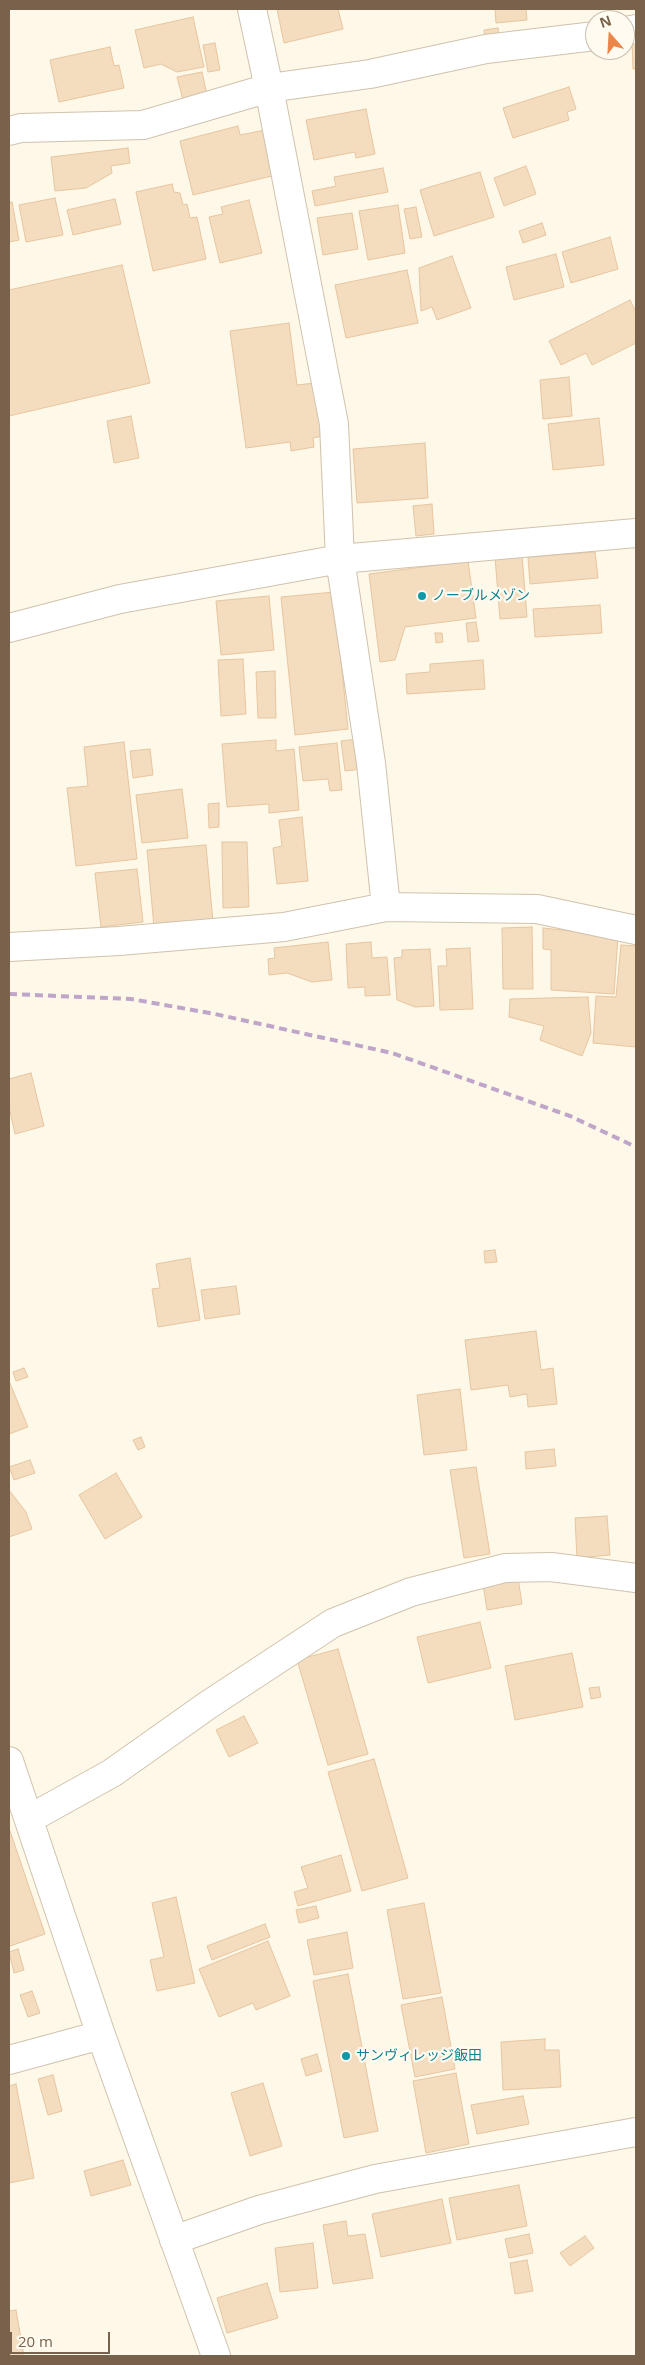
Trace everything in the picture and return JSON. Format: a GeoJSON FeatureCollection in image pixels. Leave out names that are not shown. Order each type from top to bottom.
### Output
{"type":"FeatureCollection","features":[{"type":"Feature","properties":{"kind":"street"},"geometry":{"type":"LineString","coordinates":[[252,9],[334,424],[340,559],[371,763],[386,907]]}},
{"type":"Feature","properties":{"kind":"street"},"geometry":{"type":"LineString","coordinates":[[9,131],[21,128],[143,125],[269,88],[370,74],[486,49],[585,37]]}},
{"type":"Feature","properties":{"kind":"street"},"geometry":{"type":"LineString","coordinates":[[9,628],[120,599],[340,559],[636,533]]}},
{"type":"Feature","properties":{"kind":"street"},"geometry":{"type":"LineString","coordinates":[[9,947],[118,941],[284,927],[386,907],[537,908],[636,930]]}},
{"type":"Feature","properties":{"kind":"street"},"geometry":{"type":"LineString","coordinates":[[29,1820],[112,1773],[208,1705],[333,1623],[411,1592],[505,1568],[551,1567],[636,1578]]}},
{"type":"Feature","properties":{"kind":"street"},"geometry":{"type":"LineString","coordinates":[[9,1761],[101,2035],[216,2356]]}},
{"type":"Feature","properties":{"kind":"street"},"geometry":{"type":"LineString","coordinates":[[9,2060],[101,2035]]}},
{"type":"Feature","properties":{"kind":"street"},"geometry":{"type":"LineString","coordinates":[[174,2240],[259,2210],[375,2179],[558,2148],[636,2132]]}},
{"type":"Feature","properties":{"kind":"building"},"geometry":{"type":"Polygon","coordinates":[[[277,9],[338,9],[343,29],[284,43],[277,9]]]}},
{"type":"Feature","properties":{"kind":"building"},"geometry":{"type":"Polygon","coordinates":[[[495,9],[526,9],[527,20],[496,23],[495,9]]]}},
{"type":"Feature","properties":{"kind":"building"},"geometry":{"type":"Polygon","coordinates":[[[193,17],[204,67],[177,72],[161,64],[144,68],[135,30],[193,17]]]}},
{"type":"Feature","properties":{"kind":"building"},"geometry":{"type":"Polygon","coordinates":[[[498,28],[499,37],[485,39],[484,30],[498,28]]]}},
{"type":"Feature","properties":{"kind":"building"},"geometry":{"type":"Polygon","coordinates":[[[636,42],[636,69],[633,69],[633,60],[635,60],[636,42]]]}},
{"type":"Feature","properties":{"kind":"building"},"geometry":{"type":"Polygon","coordinates":[[[215,43],[220,70],[208,72],[203,45],[215,43]]]}},
{"type":"Feature","properties":{"kind":"building"},"geometry":{"type":"Polygon","coordinates":[[[110,47],[114,66],[119,65],[124,88],[59,102],[50,60],[110,47]]]}},
{"type":"Feature","properties":{"kind":"building"},"geometry":{"type":"Polygon","coordinates":[[[202,72],[207,95],[183,100],[177,77],[202,72]]]}},
{"type":"Feature","properties":{"kind":"building"},"geometry":{"type":"Polygon","coordinates":[[[569,87],[576,109],[567,112],[569,120],[513,138],[503,108],[569,87]]]}},
{"type":"Feature","properties":{"kind":"building"},"geometry":{"type":"Polygon","coordinates":[[[366,109],[375,154],[356,158],[355,152],[314,160],[306,120],[366,109]]]}},
{"type":"Feature","properties":{"kind":"building"},"geometry":{"type":"Polygon","coordinates":[[[238,126],[240,135],[265,130],[276,175],[193,195],[180,141],[238,126]]]}},
{"type":"Feature","properties":{"kind":"building"},"geometry":{"type":"Polygon","coordinates":[[[128,148],[130,163],[111,166],[112,173],[86,188],[55,191],[51,157],[128,148]]]}},
{"type":"Feature","properties":{"kind":"building"},"geometry":{"type":"Polygon","coordinates":[[[526,166],[536,194],[504,206],[494,178],[526,166]]]}},
{"type":"Feature","properties":{"kind":"building"},"geometry":{"type":"Polygon","coordinates":[[[383,168],[388,192],[315,206],[312,191],[336,186],[334,177],[383,168]]]}},
{"type":"Feature","properties":{"kind":"building"},"geometry":{"type":"Polygon","coordinates":[[[480,172],[494,217],[434,236],[420,190],[480,172]]]}},
{"type":"Feature","properties":{"kind":"building"},"geometry":{"type":"Polygon","coordinates":[[[172,184],[174,192],[180,193],[183,205],[187,204],[190,218],[197,217],[206,259],[153,271],[136,192],[172,184]]]}},
{"type":"Feature","properties":{"kind":"building"},"geometry":{"type":"Polygon","coordinates":[[[55,198],[63,235],[26,242],[19,205],[55,198]]]}},
{"type":"Feature","properties":{"kind":"building"},"geometry":{"type":"Polygon","coordinates":[[[115,199],[121,224],[73,235],[67,210],[115,199]]]}},
{"type":"Feature","properties":{"kind":"building"},"geometry":{"type":"Polygon","coordinates":[[[249,200],[262,253],[220,263],[209,217],[223,214],[221,207],[249,200]]]}},
{"type":"Feature","properties":{"kind":"building"},"geometry":{"type":"Polygon","coordinates":[[[12,202],[19,240],[9,242],[9,203],[12,202]]]}},
{"type":"Feature","properties":{"kind":"building"},"geometry":{"type":"Polygon","coordinates":[[[398,205],[405,253],[368,260],[359,211],[398,205]]]}},
{"type":"Feature","properties":{"kind":"building"},"geometry":{"type":"Polygon","coordinates":[[[416,207],[422,237],[410,239],[404,209],[416,207]]]}},
{"type":"Feature","properties":{"kind":"building"},"geometry":{"type":"Polygon","coordinates":[[[352,213],[358,249],[323,255],[317,218],[352,213]]]}},
{"type":"Feature","properties":{"kind":"building"},"geometry":{"type":"Polygon","coordinates":[[[542,223],[546,235],[523,243],[519,231],[542,223]]]}},
{"type":"Feature","properties":{"kind":"building"},"geometry":{"type":"Polygon","coordinates":[[[610,237],[618,269],[571,283],[562,252],[610,237]]]}},
{"type":"Feature","properties":{"kind":"building"},"geometry":{"type":"Polygon","coordinates":[[[556,254],[564,287],[514,300],[506,267],[556,254]]]}},
{"type":"Feature","properties":{"kind":"building"},"geometry":{"type":"Polygon","coordinates":[[[452,256],[471,308],[437,320],[432,307],[421,311],[419,268],[452,256]]]}},
{"type":"Feature","properties":{"kind":"building"},"geometry":{"type":"Polygon","coordinates":[[[122,265],[150,383],[9,416],[9,290],[122,265]]]}},
{"type":"Feature","properties":{"kind":"building"},"geometry":{"type":"Polygon","coordinates":[[[407,270],[418,323],[346,338],[335,285],[407,270]]]}},
{"type":"Feature","properties":{"kind":"building"},"geometry":{"type":"Polygon","coordinates":[[[630,300],[636,312],[636,343],[592,365],[586,353],[561,365],[549,341],[630,300]]]}},
{"type":"Feature","properties":{"kind":"building"},"geometry":{"type":"Polygon","coordinates":[[[289,323],[297,385],[315,383],[323,436],[313,438],[314,447],[291,451],[290,442],[246,448],[230,331],[289,323]]]}},
{"type":"Feature","properties":{"kind":"building"},"geometry":{"type":"Polygon","coordinates":[[[569,377],[572,416],[543,419],[540,380],[569,377]]]}},
{"type":"Feature","properties":{"kind":"building"},"geometry":{"type":"Polygon","coordinates":[[[131,416],[139,458],[114,463],[107,421],[131,416]]]}},
{"type":"Feature","properties":{"kind":"building"},"geometry":{"type":"Polygon","coordinates":[[[599,418],[604,465],[553,470],[548,424],[599,418]]]}},
{"type":"Feature","properties":{"kind":"building"},"geometry":{"type":"Polygon","coordinates":[[[425,443],[428,498],[357,503],[353,449],[425,443]]]}},
{"type":"Feature","properties":{"kind":"building"},"geometry":{"type":"Polygon","coordinates":[[[432,504],[434,534],[416,536],[413,506],[432,504]]]}},
{"type":"Feature","properties":{"kind":"building"},"geometry":{"type":"Polygon","coordinates":[[[595,552],[598,578],[530,584],[528,557],[595,552]]]}},
{"type":"Feature","properties":{"kind":"building"},"geometry":{"type":"Polygon","coordinates":[[[522,555],[527,617],[500,619],[495,557],[522,555]]]}},
{"type":"Feature","properties":{"kind":"building","name":"ノーブルメゾン"},"geometry":{"type":"Polygon","coordinates":[[[468,561],[476,618],[405,627],[395,660],[380,662],[369,574],[468,561]]]}},
{"type":"Feature","properties":{"kind":"building"},"geometry":{"type":"Polygon","coordinates":[[[334,592],[348,729],[295,735],[281,597],[334,592]]]}},
{"type":"Feature","properties":{"kind":"building"},"geometry":{"type":"Polygon","coordinates":[[[269,596],[274,650],[221,655],[216,601],[269,596]]]}},
{"type":"Feature","properties":{"kind":"building"},"geometry":{"type":"Polygon","coordinates":[[[600,605],[602,633],[535,637],[533,609],[600,605]]]}},
{"type":"Feature","properties":{"kind":"building"},"geometry":{"type":"Polygon","coordinates":[[[476,622],[479,641],[468,642],[466,623],[476,622]]]}},
{"type":"Feature","properties":{"kind":"building"},"geometry":{"type":"Polygon","coordinates":[[[435,633],[442,633],[443,642],[436,643],[435,633]]]}},
{"type":"Feature","properties":{"kind":"building"},"geometry":{"type":"Polygon","coordinates":[[[243,659],[246,714],[221,716],[218,660],[243,659]]]}},
{"type":"Feature","properties":{"kind":"building"},"geometry":{"type":"Polygon","coordinates":[[[483,660],[485,689],[407,694],[406,674],[430,672],[430,664],[483,660]]]}},
{"type":"Feature","properties":{"kind":"building"},"geometry":{"type":"Polygon","coordinates":[[[275,671],[276,718],[258,718],[256,672],[275,671]]]}},
{"type":"Feature","properties":{"kind":"building"},"geometry":{"type":"Polygon","coordinates":[[[358,739],[362,769],[345,771],[341,741],[358,739]]]}},
{"type":"Feature","properties":{"kind":"building"},"geometry":{"type":"Polygon","coordinates":[[[276,740],[276,751],[294,749],[299,810],[269,813],[269,804],[227,807],[222,744],[276,740]]]}},
{"type":"Feature","properties":{"kind":"building"},"geometry":{"type":"Polygon","coordinates":[[[124,742],[137,859],[76,866],[67,788],[88,786],[84,747],[124,742]]]}},
{"type":"Feature","properties":{"kind":"building"},"geometry":{"type":"Polygon","coordinates":[[[337,743],[342,790],[330,791],[328,779],[303,781],[299,747],[337,743]]]}},
{"type":"Feature","properties":{"kind":"building"},"geometry":{"type":"Polygon","coordinates":[[[150,749],[153,775],[133,778],[130,751],[150,749]]]}},
{"type":"Feature","properties":{"kind":"building"},"geometry":{"type":"Polygon","coordinates":[[[182,789],[188,838],[142,843],[136,795],[182,789]]]}},
{"type":"Feature","properties":{"kind":"building"},"geometry":{"type":"Polygon","coordinates":[[[219,803],[219,827],[209,828],[208,804],[219,803]]]}},
{"type":"Feature","properties":{"kind":"building"},"geometry":{"type":"Polygon","coordinates":[[[302,817],[308,881],[277,884],[273,848],[282,846],[279,820],[302,817]]]}},
{"type":"Feature","properties":{"kind":"building"},"geometry":{"type":"Polygon","coordinates":[[[222,842],[247,842],[249,907],[223,908],[222,842]]]}},
{"type":"Feature","properties":{"kind":"building"},"geometry":{"type":"Polygon","coordinates":[[[206,845],[213,922],[154,927],[147,850],[206,845]]]}},
{"type":"Feature","properties":{"kind":"building"},"geometry":{"type":"Polygon","coordinates":[[[137,869],[143,922],[101,927],[95,873],[137,869]]]}},
{"type":"Feature","properties":{"kind":"building"},"geometry":{"type":"Polygon","coordinates":[[[532,927],[533,989],[503,989],[502,928],[532,927]]]}},
{"type":"Feature","properties":{"kind":"building"},"geometry":{"type":"Polygon","coordinates":[[[543,928],[618,936],[614,994],[551,990],[551,950],[543,949],[543,928]]]}},
{"type":"Feature","properties":{"kind":"building"},"geometry":{"type":"Polygon","coordinates":[[[328,942],[332,980],[312,982],[287,973],[269,975],[268,959],[275,958],[274,948],[328,942]]]}},
{"type":"Feature","properties":{"kind":"building"},"geometry":{"type":"Polygon","coordinates":[[[371,942],[372,958],[387,957],[390,995],[365,996],[365,987],[348,988],[346,944],[371,942]]]}},
{"type":"Feature","properties":{"kind":"building"},"geometry":{"type":"Polygon","coordinates":[[[621,945],[636,946],[636,1047],[593,1043],[596,996],[616,997],[621,945]]]}},
{"type":"Feature","properties":{"kind":"building"},"geometry":{"type":"Polygon","coordinates":[[[470,948],[473,1009],[440,1010],[438,966],[447,966],[446,949],[470,948]]]}},
{"type":"Feature","properties":{"kind":"building"},"geometry":{"type":"Polygon","coordinates":[[[430,949],[434,1006],[415,1007],[397,1000],[394,958],[402,957],[402,950],[430,949]]]}},
{"type":"Feature","properties":{"kind":"building"},"geometry":{"type":"Polygon","coordinates":[[[588,997],[591,1033],[582,1056],[540,1040],[544,1026],[509,1017],[510,999],[588,997]]]}},
{"type":"Feature","properties":{"kind":"building"},"geometry":{"type":"Polygon","coordinates":[[[31,1073],[44,1126],[15,1134],[9,1107],[9,1079],[31,1073]]]}},
{"type":"Feature","properties":{"kind":"building"},"geometry":{"type":"Polygon","coordinates":[[[495,1250],[497,1262],[485,1263],[484,1251],[495,1250]]]}},
{"type":"Feature","properties":{"kind":"building"},"geometry":{"type":"Polygon","coordinates":[[[190,1258],[200,1320],[158,1327],[152,1289],[160,1288],[156,1264],[190,1258]]]}},
{"type":"Feature","properties":{"kind":"building"},"geometry":{"type":"Polygon","coordinates":[[[236,1286],[240,1314],[205,1319],[201,1290],[236,1286]]]}},
{"type":"Feature","properties":{"kind":"building"},"geometry":{"type":"Polygon","coordinates":[[[536,1331],[541,1370],[553,1368],[557,1404],[528,1407],[527,1394],[510,1397],[508,1385],[471,1390],[465,1340],[536,1331]]]}},
{"type":"Feature","properties":{"kind":"building"},"geometry":{"type":"Polygon","coordinates":[[[24,1368],[28,1377],[16,1381],[13,1372],[24,1368]]]}},
{"type":"Feature","properties":{"kind":"building"},"geometry":{"type":"Polygon","coordinates":[[[9,1381],[28,1427],[9,1434],[9,1381]]]}},
{"type":"Feature","properties":{"kind":"building"},"geometry":{"type":"Polygon","coordinates":[[[460,1389],[467,1450],[424,1455],[417,1395],[460,1389]]]}},
{"type":"Feature","properties":{"kind":"building"},"geometry":{"type":"Polygon","coordinates":[[[141,1437],[145,1447],[138,1450],[133,1440],[141,1437]]]}},
{"type":"Feature","properties":{"kind":"building"},"geometry":{"type":"Polygon","coordinates":[[[554,1449],[556,1466],[526,1469],[525,1452],[554,1449]]]}},
{"type":"Feature","properties":{"kind":"building"},"geometry":{"type":"Polygon","coordinates":[[[30,1460],[35,1473],[14,1480],[9,1467],[30,1460]]]}},
{"type":"Feature","properties":{"kind":"building"},"geometry":{"type":"Polygon","coordinates":[[[476,1467],[490,1554],[464,1558],[450,1470],[476,1467]]]}},
{"type":"Feature","properties":{"kind":"building"},"geometry":{"type":"Polygon","coordinates":[[[116,1473],[142,1517],[105,1539],[79,1495],[116,1473]]]}},
{"type":"Feature","properties":{"kind":"building"},"geometry":{"type":"Polygon","coordinates":[[[9,1490],[26,1512],[32,1529],[9,1537],[9,1490]]]}},
{"type":"Feature","properties":{"kind":"building"},"geometry":{"type":"Polygon","coordinates":[[[607,1516],[610,1555],[577,1558],[575,1518],[607,1516]]]}},
{"type":"Feature","properties":{"kind":"building"},"geometry":{"type":"Polygon","coordinates":[[[518,1578],[522,1604],[487,1610],[483,1584],[518,1578]]]}},
{"type":"Feature","properties":{"kind":"building"},"geometry":{"type":"Polygon","coordinates":[[[480,1622],[491,1668],[428,1683],[417,1637],[480,1622]]]}},
{"type":"Feature","properties":{"kind":"building"},"geometry":{"type":"Polygon","coordinates":[[[338,1649],[368,1754],[328,1765],[297,1660],[338,1649]]]}},
{"type":"Feature","properties":{"kind":"building"},"geometry":{"type":"Polygon","coordinates":[[[572,1653],[583,1707],[515,1720],[505,1666],[572,1653]]]}},
{"type":"Feature","properties":{"kind":"building"},"geometry":{"type":"Polygon","coordinates":[[[599,1687],[601,1697],[591,1699],[589,1688],[599,1687]]]}},
{"type":"Feature","properties":{"kind":"building"},"geometry":{"type":"Polygon","coordinates":[[[244,1716],[258,1743],[229,1757],[216,1730],[244,1716]]]}},
{"type":"Feature","properties":{"kind":"building"},"geometry":{"type":"Polygon","coordinates":[[[374,1759],[408,1878],[362,1891],[328,1772],[374,1759]]]}},
{"type":"Feature","properties":{"kind":"building"},"geometry":{"type":"Polygon","coordinates":[[[9,1828],[45,1934],[10,1946],[9,1943],[9,1828]]]}},
{"type":"Feature","properties":{"kind":"building"},"geometry":{"type":"Polygon","coordinates":[[[341,1855],[351,1891],[298,1906],[294,1892],[308,1888],[301,1867],[341,1855]]]}},
{"type":"Feature","properties":{"kind":"building"},"geometry":{"type":"Polygon","coordinates":[[[176,1897],[195,1983],[157,1991],[150,1960],[164,1957],[152,1903],[176,1897]]]}},
{"type":"Feature","properties":{"kind":"building"},"geometry":{"type":"Polygon","coordinates":[[[424,1903],[441,1993],[403,1999],[387,1910],[424,1903]]]}},
{"type":"Feature","properties":{"kind":"building"},"geometry":{"type":"Polygon","coordinates":[[[316,1906],[319,1918],[299,1923],[296,1910],[316,1906]]]}},
{"type":"Feature","properties":{"kind":"building"},"geometry":{"type":"Polygon","coordinates":[[[265,1924],[270,1937],[212,1960],[207,1946],[265,1924]]]}},
{"type":"Feature","properties":{"kind":"building"},"geometry":{"type":"Polygon","coordinates":[[[347,1932],[353,1968],[314,1975],[307,1940],[347,1932]]]}},
{"type":"Feature","properties":{"kind":"building"},"geometry":{"type":"Polygon","coordinates":[[[268,1941],[290,1996],[256,2010],[253,2003],[219,2017],[199,1969],[268,1941]]]}},
{"type":"Feature","properties":{"kind":"building"},"geometry":{"type":"Polygon","coordinates":[[[18,1949],[24,1970],[14,1973],[9,1952],[18,1949]]]}},
{"type":"Feature","properties":{"kind":"building","name":"サンヴィレッジ飯田"},"geometry":{"type":"Polygon","coordinates":[[[348,1974],[378,2131],[344,2138],[313,1981],[348,1974]]]}},
{"type":"Feature","properties":{"kind":"building"},"geometry":{"type":"Polygon","coordinates":[[[32,1991],[40,2013],[28,2017],[20,1995],[32,1991]]]}},
{"type":"Feature","properties":{"kind":"building"},"geometry":{"type":"Polygon","coordinates":[[[442,1997],[455,2069],[415,2077],[401,2005],[442,1997]]]}},
{"type":"Feature","properties":{"kind":"building"},"geometry":{"type":"Polygon","coordinates":[[[545,2039],[545,2050],[559,2050],[561,2087],[503,2090],[501,2042],[545,2039]]]}},
{"type":"Feature","properties":{"kind":"building"},"geometry":{"type":"Polygon","coordinates":[[[317,2054],[322,2071],[306,2076],[301,2059],[317,2054]]]}},
{"type":"Feature","properties":{"kind":"building"},"geometry":{"type":"Polygon","coordinates":[[[456,2073],[469,2144],[426,2153],[413,2081],[456,2073]]]}},
{"type":"Feature","properties":{"kind":"building"},"geometry":{"type":"Polygon","coordinates":[[[53,2075],[62,2111],[48,2115],[38,2079],[53,2075]]]}},
{"type":"Feature","properties":{"kind":"building"},"geometry":{"type":"Polygon","coordinates":[[[263,2083],[282,2146],[250,2156],[231,2093],[263,2083]]]}},
{"type":"Feature","properties":{"kind":"building"},"geometry":{"type":"Polygon","coordinates":[[[16,2084],[34,2178],[9,2183],[9,2086],[16,2084]]]}},
{"type":"Feature","properties":{"kind":"building"},"geometry":{"type":"Polygon","coordinates":[[[523,2096],[529,2124],[477,2134],[471,2105],[523,2096]]]}},
{"type":"Feature","properties":{"kind":"building"},"geometry":{"type":"Polygon","coordinates":[[[123,2160],[131,2185],[91,2196],[84,2171],[123,2160]]]}},
{"type":"Feature","properties":{"kind":"building"},"geometry":{"type":"Polygon","coordinates":[[[519,2185],[527,2226],[457,2240],[449,2198],[519,2185]]]}},
{"type":"Feature","properties":{"kind":"building"},"geometry":{"type":"Polygon","coordinates":[[[442,2199],[451,2243],[381,2257],[372,2214],[442,2199]]]}},
{"type":"Feature","properties":{"kind":"building"},"geometry":{"type":"Polygon","coordinates":[[[346,2221],[348,2236],[365,2234],[373,2278],[333,2284],[323,2225],[346,2221]]]}},
{"type":"Feature","properties":{"kind":"building"},"geometry":{"type":"Polygon","coordinates":[[[529,2234],[533,2253],[509,2258],[505,2239],[529,2234]]]}},
{"type":"Feature","properties":{"kind":"building"},"geometry":{"type":"Polygon","coordinates":[[[585,2236],[594,2248],[570,2266],[560,2253],[585,2236]]]}},
{"type":"Feature","properties":{"kind":"building"},"geometry":{"type":"Polygon","coordinates":[[[313,2243],[318,2288],[280,2292],[275,2248],[313,2243]]]}},
{"type":"Feature","properties":{"kind":"building"},"geometry":{"type":"Polygon","coordinates":[[[527,2260],[533,2291],[515,2294],[510,2263],[527,2260]]]}},
{"type":"Feature","properties":{"kind":"building"},"geometry":{"type":"Polygon","coordinates":[[[267,2283],[278,2318],[227,2333],[217,2298],[267,2283]]]}},
{"type":"Feature","properties":{"kind":"building"},"geometry":{"type":"Polygon","coordinates":[[[16,2310],[24,2356],[9,2356],[9,2311],[16,2310]]]}},
{"type":"Feature","properties":{"kind":"railway"},"geometry":{"type":"LineString","coordinates":[[9,994],[131,999],[215,1014],[392,1053],[570,1116],[636,1147]]}},
{"type":"Feature","properties":{"kind":"place","name":"ノーブルメゾン"},"geometry":{"type":"Point","coordinates":[422,596]}},
{"type":"Feature","properties":{"kind":"place","name":"サンヴィレッジ飯田"},"geometry":{"type":"Point","coordinates":[346,2056]}}]}
